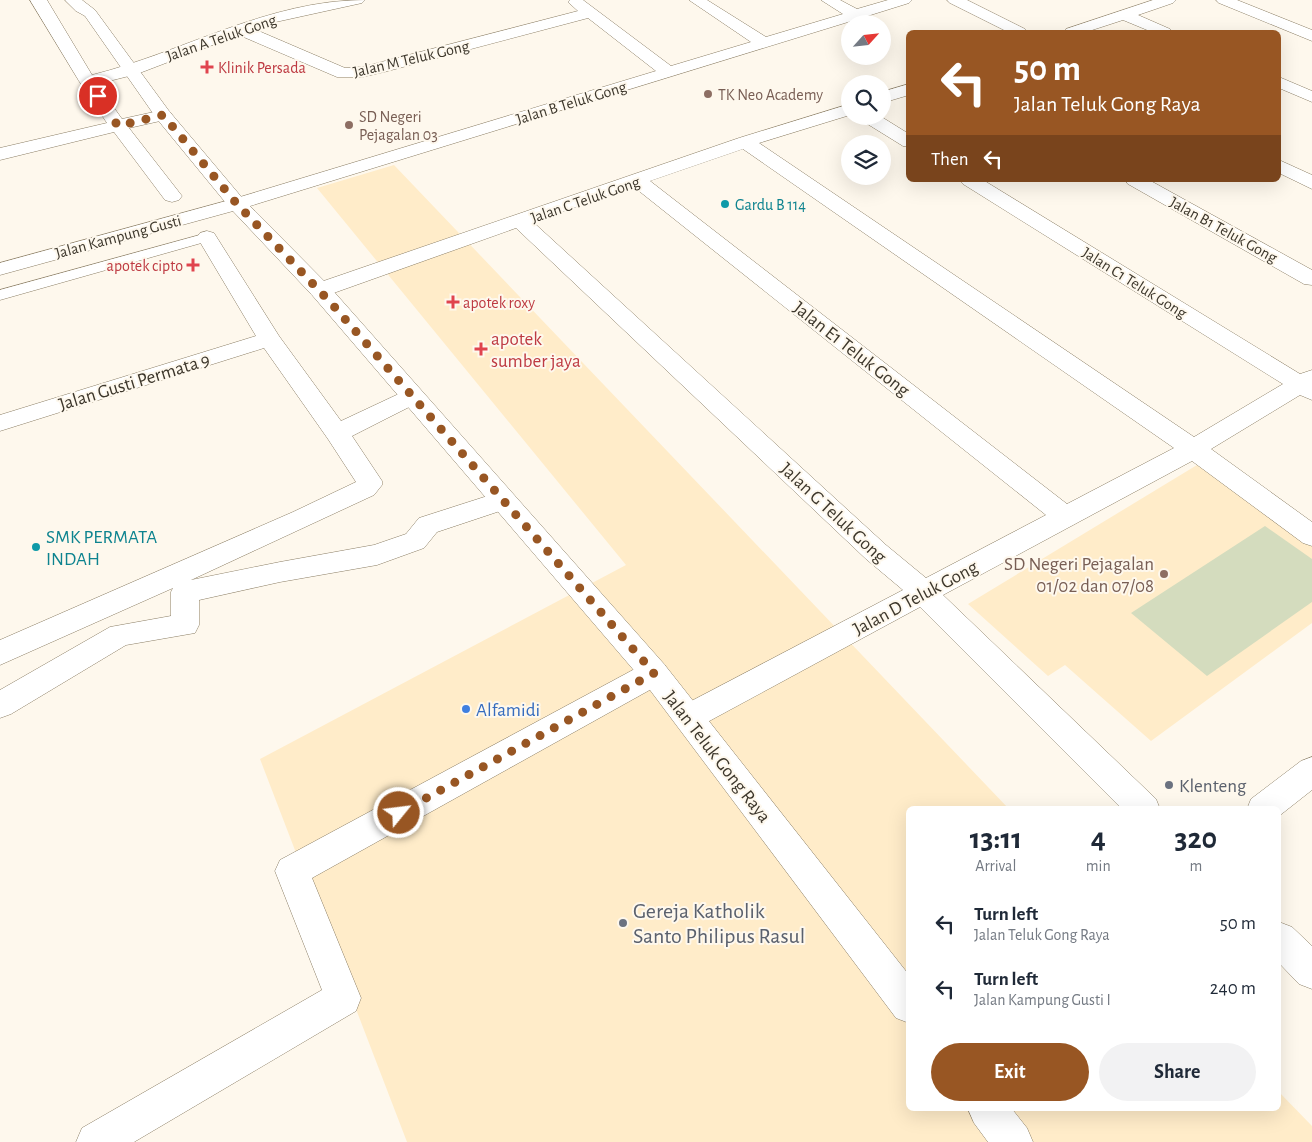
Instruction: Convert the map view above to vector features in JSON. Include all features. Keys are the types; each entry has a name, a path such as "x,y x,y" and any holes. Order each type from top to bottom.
{"street":[{"path":"38,0 41,2 87,81 118,126 172,196"},
{"name":"Jalan Teluk Gong Raya","path":"73,0 81,8 92,7 131,70 163,115 237,204 320,290 654,673 906,1001"},
{"name":"Jalan A Teluk Gong","path":"87,81 131,70 267,19 357,0"},
{"path":"573,0 668,72"},
{"path":"697,0 762,42"},
{"path":"829,0 856,15"},
{"name":"Jalan B Teluk Gong","path":"856,15 904,0"},
{"path":"955,0 1015,30"},
{"path":"1078,30 1168,0"},
{"path":"1224,0 1312,36"},
{"name":"Jalan M Teluk Gong","path":"238,29 343,73 362,72 384,67 590,13"},
{"path":"1125,15 1159,30"},
{"name":"Jalan B Teluk Gong","path":"237,204 841,19"},
{"path":"1281,83 1312,97"},
{"path":"891,95 906,90"},
{"name":"Jalan C Teluk Gong","path":"320,290 360,274 638,181 745,142 841,112"},
{"path":"0,154 163,115"},
{"path":"882,125 906,140"},
{"path":"745,142 1193,449 1312,536"},
{"path":"1281,167 1312,183"},
{"name":"Jalan E1 Teluk Gong","path":"638,181 1066,517"},
{"name":"Jalan C1 Teluk Gong","path":"973,182 1308,384"},
{"name":"Jalan B1 Teluk Gong","path":"1139,182 1312,279"},
{"name":"Jalan Kampung Gusti","path":"0,269 237,204"},
{"name":"Jalan G Teluk Gong","path":"520,221 876,552 923,592 1141,806"},
{"path":"0,653 302,519 365,489 369,485 369,481 337,433 269,339 207,237"},
{"name":"Jalan Gusti Permata 9","path":"0,423 269,339"},
{"name":"Jalan D Teluk Gong","path":"689,717 1193,449 1308,384"},
{"path":"337,433 413,396"},
{"path":"0,705 120,635 185,625 185,592 280,572 377,555 415,541 428,525 503,500"},
{"path":"96,1142 343,998 292,871 654,673"},
{"path":"1267,806 1312,771"},
{"path":"1281,941 1312,971"},
{"path":"990,1111 1013,1142"}],"lane":[{"path":"146,228 156,252"},
{"path":"0,295 207,237"}],"shaded area":[{"path":"394,165 1006,806 906,806 906,1111 1281,1111 1281,1094 1312,1126 1312,1142 407,1142 260,759 626,565 317,188"},
{"name":"SD Negeri Pejagalan 01/02 dan 07/08","path":"1197,465 1312,545 1312,623 1151,741 1065,665 1048,676 968,604"}],"green space":[{"path":"1265,526 1312,559 1312,602 1207,676 1131,613"}],"place":[{"name":"Klinik Persada","path":"207,67"},
{"name":"TK Neo Academy","path":"708,94"},
{"name":"SD Negeri Pejagalan 03","path":"349,125"},
{"name":"Gardu B 114","path":"725,204"},
{"name":"apotek cipto","path":"193,265"},
{"name":"apotek roxy","path":"453,302"},
{"name":"apotek sumber jaya","path":"481,349"},
{"name":"SMK PERMATA INDAH","path":"36,547"},
{"name":"SD Negeri Pejagalan 01/02 dan 07/08","path":"1164,574"},
{"name":"Alfamidi","path":"466,709"},
{"name":"Klenteng","path":"1169,785"},
{"name":"Gereja Katholik Santo Philipus Rasul","path":"623,923"}],"route":[{"path":"98,96 118,126 163,115 237,204 320,290 654,673 399,813"}]}
